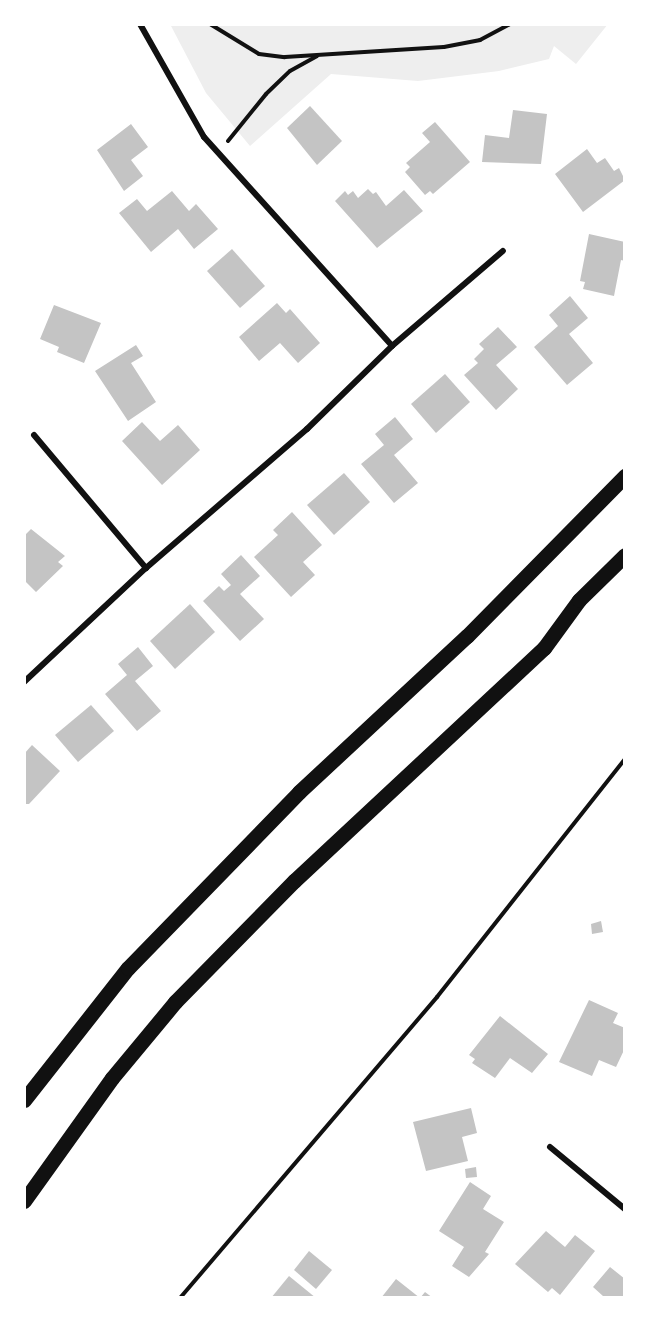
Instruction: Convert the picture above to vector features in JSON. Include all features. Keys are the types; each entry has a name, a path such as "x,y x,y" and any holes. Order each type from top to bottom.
{"main road":[{"path":"24,1100 128,968 299,792 466,636 625,476"},
{"path":"24,1202 105,1086 175,1002 294,881 544,648 579,600 625,555"}],"street":[{"path":"140,24 172,88 218,153 392,346"},
{"path":"24,682 146,568 307,429 392,346 503,251"},
{"path":"34,435 146,568"},
{"path":"550,1147 625,1209"}],"path":[{"path":"210,24 260,54 318,56 444,47 480,40 510,24"},
{"path":"218,153 266,94 290,71 318,56"},
{"path":"180,1298 437,997 625,759"}],"shaded area":[{"path":"170,24 608,24 576,64 554,46 549,59 499,71 418,81 331,74 250,146 206,93"}],"building":[{"path":"310,106 342,141 317,165 287,128"},
{"path":"513,110 547,114 541,164 482,162 485,135 509,138"},
{"path":"435,122 470,162 433,194 430,191 425,195 405,172 410,167 406,163 430,142 422,133"},
{"path":"131,124 148,147 131,160 143,176 124,191 97,150"},
{"path":"587,149 597,163 605,158 614,171 619,168 625,180 583,212 555,174"},
{"path":"368,189 373,194 376,192 386,206 404,190 423,211 377,248 335,201 345,191 348,195 353,191 358,198"},
{"path":"172,191 189,211 196,204 218,229 194,249 178,229 151,252 119,213 137,199 147,211"},
{"path":"589,234 625,242 625,261 621,260 614,296 583,289 585,282 580,281"},
{"path":"232,249 265,286 240,308 207,271"},
{"path":"570,296 588,318 569,334 593,363 567,385 534,347 558,326 549,315"},
{"path":"277,303 286,313 290,309 320,343 298,363 280,343 259,361 239,337"},
{"path":"54,305 101,323 84,363 57,352 59,347 40,339"},
{"path":"498,327 517,347 496,365 518,389 496,410 464,375 478,363 474,359 484,349 479,344"},
{"path":"136,345 143,356 131,363 156,402 128,421 95,371"},
{"path":"445,374 470,402 436,433 411,404"},
{"path":"395,417 413,439 394,455 418,483 394,503 361,464 384,445 375,434"},
{"path":"142,422 160,441 178,425 200,450 162,485 122,441"},
{"path":"344,473 370,502 334,535 307,505"},
{"path":"292,512 322,545 303,562 315,575 291,597 254,557 278,535 273,530"},
{"path":"31,529 65,556 58,562 63,566 36,592 24,580 24,536"},
{"path":"241,555 260,576 240,594 264,619 240,641 203,601 219,586 224,591 231,585 221,574"},
{"path":"190,604 215,632 175,669 150,641"},
{"path":"138,647 153,666 135,681 161,711 137,731 105,694 127,675 118,664"},
{"path":"91,705 114,731 78,762 55,735"},
{"path":"32,745 60,771 29,804 24,804 24,754"},
{"path":"601,921 603,932 592,934 591,924"},
{"path":"589,1000 618,1013 613,1023 625,1028 625,1048 616,1067 599,1060 592,1076 559,1062"},
{"path":"500,1016 548,1054 532,1073 510,1058 495,1078 472,1063 475,1059 469,1055"},
{"path":"471,1108 477,1133 462,1137 468,1161 426,1171 413,1122"},
{"path":"476,1167 477,1177 466,1178 465,1169"},
{"path":"470,1182 491,1196 483,1209 504,1222 485,1252 489,1254 469,1277 452,1266 464,1247 439,1231"},
{"path":"546,1231 565,1247 575,1235 595,1251 560,1295 552,1288 548,1292 515,1264"},
{"path":"309,1251 332,1270 316,1289 294,1270"},
{"path":"610,1267 625,1279 625,1298 601,1298 603,1296 593,1287"},
{"path":"289,1276 316,1298 271,1298"},
{"path":"396,1279 420,1298 381,1298"},
{"path":"425,1292 433,1298 420,1298"}]}
